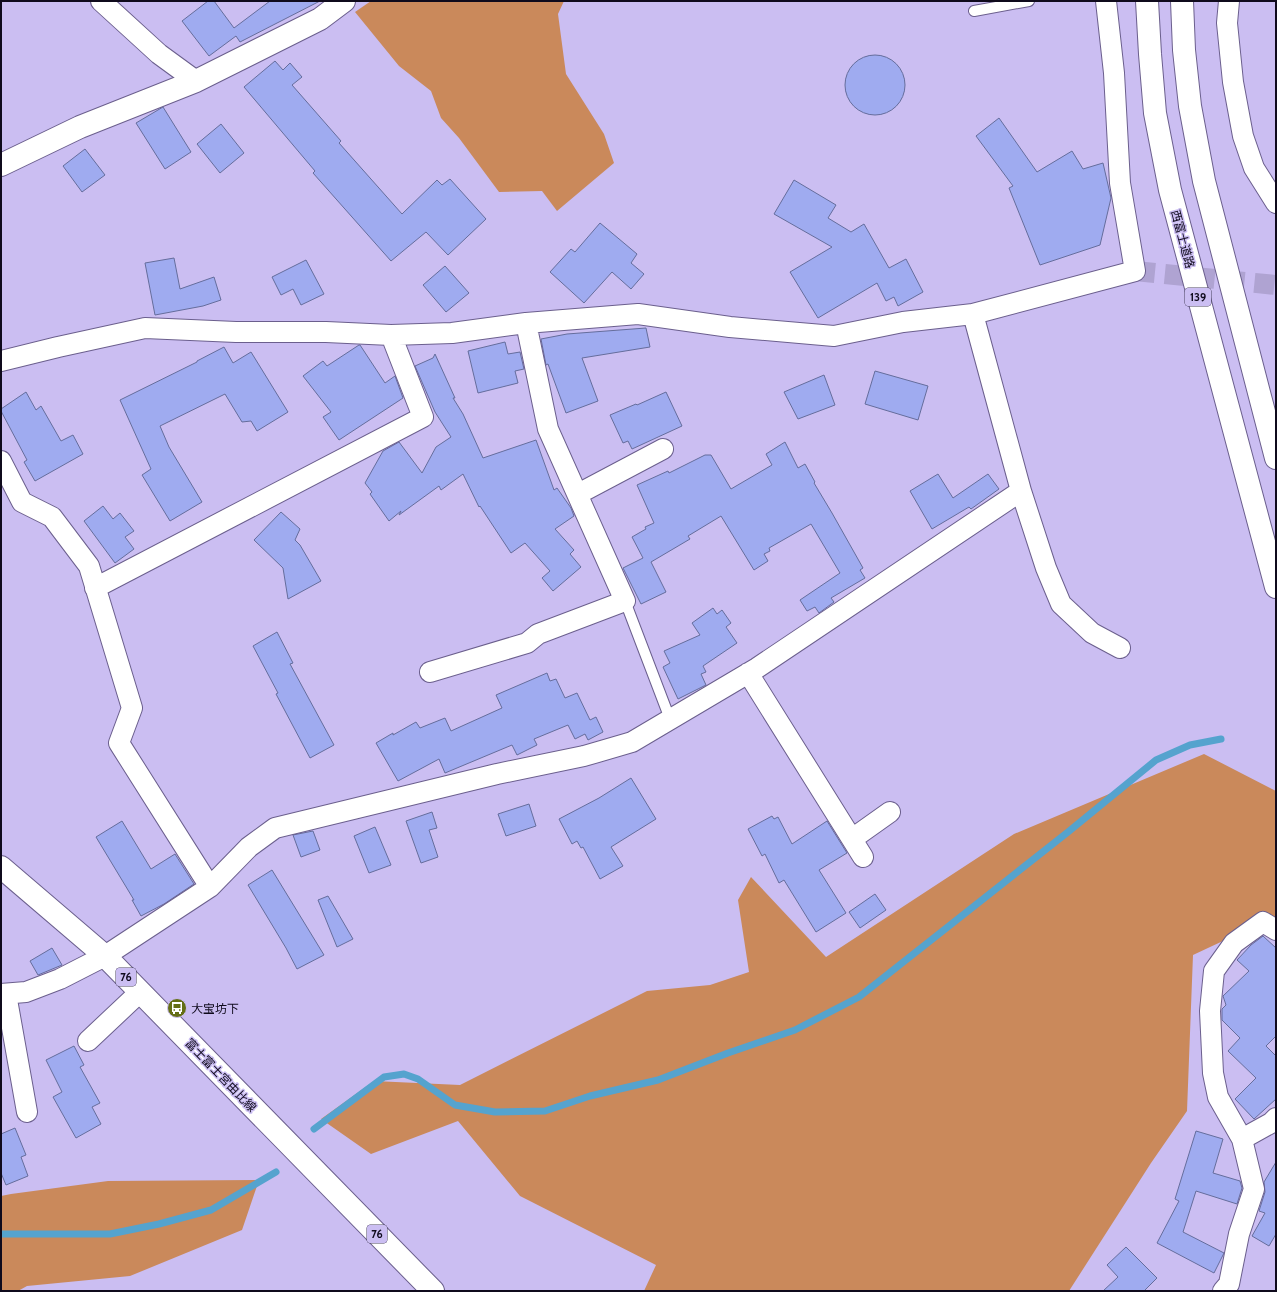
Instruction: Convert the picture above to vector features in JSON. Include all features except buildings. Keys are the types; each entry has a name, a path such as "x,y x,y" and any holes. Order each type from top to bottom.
{"main road":[{"path":"1,165 80,127 196,81 320,19 344,1"},
{"name":"西富士道路","path":"1147,1 1155,113 1170,190 1276,587"},
{"path":"1182,1 1184,50 1190,106 1204,181 1276,458"},
{"name":"富士富士宮由比線","path":"1,867 105,956 433,1291"}],"street":[{"path":"101,1 159,54 196,81"},
{"path":"1,361 145,328 236,332 326,332 391,335 452,333 526,323 638,314 730,326 834,336 903,322 973,314 1135,271 1120,183 1114,73 1106,1"},
{"path":"1229,1 1227,31 1233,82 1243,136 1254,168 1276,203"},
{"path":"973,314 1021,491 1046,568 1062,604 1092,633 1120,648"},
{"path":"430,672 527,643 538,634 625,600 548,429 526,323"},
{"path":"95,588 423,417 391,335"},
{"path":"578,494 663,449"},
{"path":"1,461 22,502 52,517 89,566 132,708 119,742 210,887"},
{"path":"27,1112 7,1040 4,994 26,992 60,979 105,956 210,887 249,847 275,828 497,774 584,756 632,742 748,673 1021,491"},
{"path":"748,673 863,857"},
{"path":"852,839 890,812"},
{"path":"1229,1289 1238,1234 1254,1189 1242,1139 1218,1097 1213,1073 1210,1011 1214,971 1234,943 1263,922 1276,930"},
{"path":"88,1041 140,992"},
{"path":"1242,1139 1274,1123"}],"lane":[{"path":"974,11 1029,1"},
{"path":"625,600 670,719"}],"shaded area":[{"path":"371,1 564,1 558,14 566,74 604,134 614,163 557,211 542,191 499,192 459,138 441,118 431,91 399,66 355,12"},
{"path":"1204,754 1276,791 1276,916 1193,955 1187,1111 1151,1163 1069,1291 644,1291 656,1265 520,1196 458,1121 371,1154 321,1119 374,1081 460,1085 647,991 710,985 749,972 738,900 751,877 826,957 1014,834"},
{"path":"259,1180 242,1230 130,1276 27,1286 18,1291 1,1291 1,1196 108,1181"}],"waterway":[{"path":"314,1129 384,1077 404,1074 418,1079 455,1105 495,1112 545,1111 590,1096 658,1080 728,1053 795,1030 859,997 1068,832 1156,760 1190,745 1221,739"},
{"path":"1,1234 110,1234 159,1224 211,1210 276,1172"}],"tunnel":[{"path":"1135,271 1276,285"}],"place":[{"name":"大宝坊下","path":"177,1008"}]}
